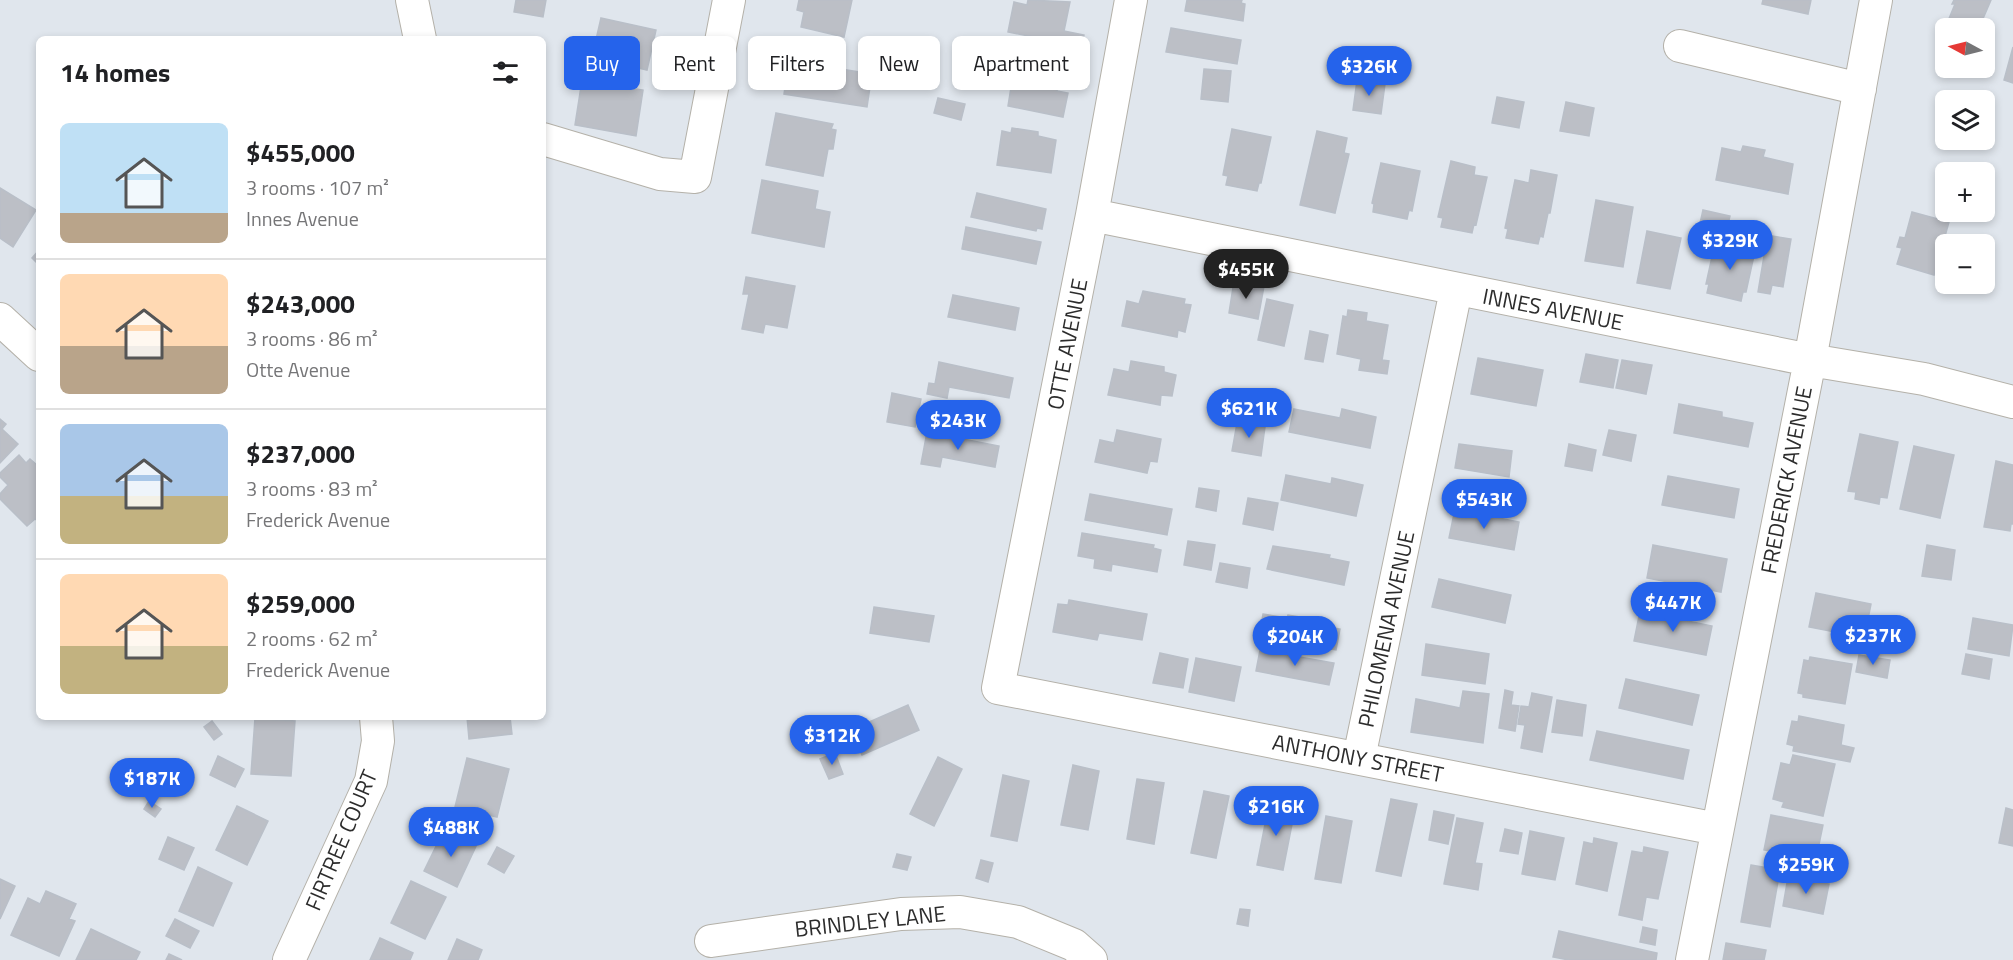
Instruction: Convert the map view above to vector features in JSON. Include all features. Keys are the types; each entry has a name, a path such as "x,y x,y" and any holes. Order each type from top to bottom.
{"street":[{"path":"412,0 419,36"},
{"path":"546,140 660,174 695,177 729,0"},
{"name":"OTTE AVENUE","path":"998,688 1092,215 1131,0"},
{"name":"FREDERICK AVENUE","path":"1692,960 1810,360 1876,0"},
{"path":"1680,46 1860,89"},
{"name":"INNES AVENUE","path":"1092,215 1810,360 1924,378 2013,402"},
{"name":"PHILOMENA AVENUE","path":"1359,758 1456,290"},
{"path":"0,319 36,352"},
{"name":"ANTHONY STREET","path":"998,688 1717,829"},
{"name":"FIRTREE COURT","path":"289,960 371,782 378,741 376,720"},
{"name":"BRINDLEY LANE","path":"711,941 901,914 960,912 1018,922 1074,945 1091,960"}],"building":[{"path":"516,0 546,0 543,17 514,12"},
{"path":"799,0 852,0 844,36 801,27 804,12 797,10"},
{"path":"1028,0 1070,2 1064,31 1084,36 1028,36 1008,32 1014,2 1027,5"},
{"path":"1187,0 1242,0 1241,3 1245,4 1243,21 1185,11"},
{"path":"1763,0 1811,0 1808,14 1762,4"},
{"path":"1954,0 1991,0 1983,18 1949,18 1955,4 1952,4"},
{"path":"601,18 656,30 655,36 652,36 647,70 640,68 640,36 597,36"},
{"path":"1171,28 1241,40 1237,64 1166,52"},
{"path":"2013,47 2013,83 2004,80"},
{"path":"1204,69 1231,71 1228,102 1201,99"},
{"path":"846,70 858,72 858,90 870,90 867,107 784,94 785,90 846,90"},
{"path":"1357,80 1385,84 1381,114 1353,110"},
{"path":"580,90 643,90 636,136 575,125"},
{"path":"1011,90 1057,90 1068,93 1063,117 1008,106"},
{"path":"1497,97 1524,102 1519,128 1492,123"},
{"path":"938,98 965,104 961,120 934,113"},
{"path":"1566,102 1594,108 1589,136 1560,131"},
{"path":"776,113 833,124 831,129 836,130 833,149 828,149 823,176 766,165"},
{"path":"1012,128 1038,132 1038,136 1056,140 1051,173 997,165 1002,131 1011,133"},
{"path":"1232,129 1271,137 1261,183 1257,191 1226,185 1228,176 1223,175"},
{"path":"1317,131 1347,138 1344,153 1349,154 1335,213 1300,205"},
{"path":"1743,146 1765,150 1763,157 1793,164 1788,194 1716,180 1722,148 1741,152"},
{"path":"1451,161 1475,167 1474,175 1487,177 1472,233 1441,227 1443,218 1438,217"},
{"path":"1381,163 1420,171 1412,211 1409,210 1407,219 1373,212 1374,204 1372,203"},
{"path":"1531,170 1557,175 1550,213 1548,213 1543,237 1540,236 1538,244 1506,238 1508,229 1505,228 1515,180 1529,183"},
{"path":"762,180 818,191 815,209 830,212 824,247 752,233"},
{"path":"0,188 36,210 13,247 0,238"},
{"path":"977,193 1046,209 1042,229 1037,228 1036,231 971,217"},
{"path":"1596,200 1633,207 1623,267 1585,261"},
{"path":"1703,210 1730,216 1723,243 1697,237"},
{"path":"1912,212 1935,218 1935,222 1949,222 1946,234 1935,234 1934,275 1897,264 1902,248 1897,247 1900,237 1905,238"},
{"path":"966,227 1041,242 1036,264 962,249"},
{"path":"1647,231 1681,238 1670,289 1637,283"},
{"path":"1772,236 1791,239 1783,287 1772,285 1770,294 1758,292 1765,250 1769,251"},
{"path":"1715,243 1755,251 1746,292 1743,292 1741,301 1707,293 1709,284 1706,284"},
{"path":"746,277 795,286 787,328 765,324 763,333 742,329 749,294 743,294"},
{"path":"1234,281 1264,286 1258,319 1229,313"},
{"path":"1143,291 1185,299 1184,304 1191,305 1185,332 1178,330 1177,337 1122,326 1127,301 1139,304"},
{"path":"953,295 1019,308 1015,330 948,317"},
{"path":"1267,299 1293,305 1284,346 1258,340"},
{"path":"1348,310 1367,313 1366,321 1388,325 1382,360 1389,361 1387,374 1359,370 1361,359 1337,354 1343,316 1347,317"},
{"path":"1310,331 1328,335 1323,362 1305,359"},
{"path":"1586,354 1618,360 1613,388 1580,382"},
{"path":"1478,358 1543,370 1536,406 1471,394"},
{"path":"1622,360 1652,365 1646,394 1616,388"},
{"path":"1131,361 1164,367 1164,372 1176,375 1172,396 1161,395 1160,405 1108,395 1114,369 1129,372"},
{"path":"939,362 1013,378 1009,398 949,387 947,398 927,394 929,383 935,384"},
{"path":"892,393 921,399 915,427 887,422"},
{"path":"1679,404 1722,412 1722,417 1753,423 1748,447 1674,433"},
{"path":"1294,409 1340,418 1342,409 1376,417 1370,448 1289,432"},
{"path":"0,419 6,424 2,429 18,444 0,463"},
{"path":"1237,423 1265,427 1261,456 1232,451"},
{"path":"1117,430 1161,439 1157,462 1150,461 1147,473 1095,462 1100,440 1114,443"},
{"path":"1609,430 1636,435 1631,461 1603,455"},
{"path":"927,432 999,446 995,467 942,457 940,467 921,464"},
{"path":"1860,434 1898,442 1887,498 1880,497 1879,504 1855,499 1856,492 1848,491"},
{"path":"1459,444 1512,451 1509,477 1455,468"},
{"path":"1569,444 1596,450 1592,471 1565,466"},
{"path":"1914,446 1954,455 1940,518 1900,509"},
{"path":"19,455 26,463 30,459 36,464 36,520 27,526 0,499 0,494 8,485 0,477 0,473"},
{"path":"1996,461 2013,465 2013,524 2011,524 2010,531 1984,527"},
{"path":"1286,475 1331,484 1332,478 1363,485 1356,516 1281,500"},
{"path":"1668,476 1739,489 1734,518 1662,505"},
{"path":"1199,488 1219,491 1216,511 1196,507"},
{"path":"1090,494 1172,509 1167,535 1085,520"},
{"path":"1248,498 1278,503 1273,530 1243,524"},
{"path":"1455,509 1519,522 1514,550 1449,538"},
{"path":"1082,533 1154,545 1153,548 1161,550 1157,572 1112,564 1111,571 1094,568 1095,559 1078,556"},
{"path":"1188,541 1215,545 1211,570 1184,565"},
{"path":"1653,545 1727,559 1721,592 1647,578"},
{"path":"1927,545 1955,550 1951,580 1922,576"},
{"path":"1273,546 1330,555 1329,558 1349,562 1344,585 1267,569"},
{"path":"1220,563 1250,568 1247,588 1216,582"},
{"path":"1439,579 1511,595 1505,623 1432,607"},
{"path":"1816,593 1871,604 1868,619 1875,620 1872,639 1809,627"},
{"path":"1069,600 1147,614 1142,640 1099,633 1097,640 1053,632 1058,604 1068,605"},
{"path":"874,607 934,616 929,642 870,633"},
{"path":"1640,611 1712,626 1706,655 1634,641"},
{"path":"1263,614 1313,619 1312,624 1340,629 1336,650 1266,637 1267,632 1260,631"},
{"path":"1973,618 2013,625 2009,656 1968,649"},
{"path":"1426,644 1489,654 1485,684 1422,675"},
{"path":"1260,650 1334,663 1329,685 1256,671"},
{"path":"1160,653 1188,659 1183,688 1153,683"},
{"path":"1966,654 1992,659 1989,679 1962,674"},
{"path":"1859,655 1890,660 1887,678 1856,672"},
{"path":"1810,657 1852,664 1845,704 1803,697 1803,694 1798,693 1804,660 1809,661"},
{"path":"1196,658 1241,667 1234,701 1189,692"},
{"path":"1626,679 1699,695 1692,725 1619,708"},
{"path":"1505,690 1513,692 1511,705 1519,706 1515,731 1499,728"},
{"path":"1463,691 1489,694 1483,743 1411,732 1416,699 1460,708"},
{"path":"1532,693 1552,697 1542,752 1521,748 1525,725 1518,724 1521,706 1529,707"},
{"path":"1557,700 1586,705 1582,736 1552,732"},
{"path":"908,705 919,730 862,755 851,730"},
{"path":"1799,716 1844,725 1841,745 1854,748 1850,762 1793,751 1794,746 1787,744 1792,721 1798,722"},
{"path":"255,720 295,721 291,776 251,774"},
{"path":"467,720 510,720 512,734 469,739"},
{"path":"212,721 222,734 214,740 204,727"},
{"path":"1597,731 1689,750 1683,779 1590,760"},
{"path":"835,753 843,774 829,779 820,759"},
{"path":"1793,755 1835,764 1823,816 1782,807 1784,802 1773,799 1781,763 1790,765"},
{"path":"218,756 244,769 235,787 210,775"},
{"path":"938,757 962,769 934,826 910,814"},
{"path":"467,758 509,769 497,817 455,807"},
{"path":"1073,765 1099,771 1088,830 1061,825"},
{"path":"1003,775 1029,781 1017,841 991,836"},
{"path":"1137,779 1164,783 1154,844 1127,839"},
{"path":"1204,791 1229,796 1216,858 1191,853"},
{"path":"1391,799 1417,804 1401,876 1376,871"},
{"path":"149,801 161,809 155,817 144,809"},
{"path":"1269,804 1295,809 1283,870 1257,865"},
{"path":"237,806 268,821 247,865 216,850"},
{"path":"2006,808 2013,810 2013,846 1999,843"},
{"path":"1434,811 1454,815 1448,844 1429,840"},
{"path":"1771,815 1823,825 1816,859 1764,850"},
{"path":"1326,816 1352,821 1341,883 1315,879"},
{"path":"1457,818 1483,823 1475,863 1482,864 1478,890 1444,884"},
{"path":"445,828 477,844 457,887 424,871"},
{"path":"1505,829 1522,833 1518,854 1500,851"},
{"path":"1530,831 1564,838 1555,880 1522,874"},
{"path":"168,837 194,848 184,870 159,859"},
{"path":"1594,838 1617,843 1607,891 1576,884 1584,842 1593,844"},
{"path":"497,847 514,856 504,873 488,864"},
{"path":"1644,847 1668,852 1658,899 1646,897 1642,920 1619,915 1632,851 1643,853"},
{"path":"897,854 911,857 907,870 893,867"},
{"path":"981,860 993,863 988,882 976,878"},
{"path":"1751,865 1780,870 1770,927 1741,922"},
{"path":"198,867 232,883 213,926 179,911"},
{"path":"1788,877 1829,884 1823,914 1783,906"},
{"path":"0,879 15,886 0,919"},
{"path":"411,881 446,897 425,939 391,923"},
{"path":"46,891 76,904 69,919 75,921 59,956 11,935 28,898 40,904"},
{"path":"1240,909 1250,910 1248,926 1237,924"},
{"path":"175,919 199,931 190,948 166,936"},
{"path":"1643,927 1657,930 1655,945 1640,942"},
{"path":"91,929 140,952 136,960 76,960"},
{"path":"1559,931 1657,953 1656,960 1569,960 1553,957"},
{"path":"380,938 413,953 410,960 370,960"},
{"path":"457,939 482,950 478,960 448,960"},
{"path":"1726,943 1766,950 1764,960 1723,960"},
{"path":"169,954 182,960 166,960"}]}
